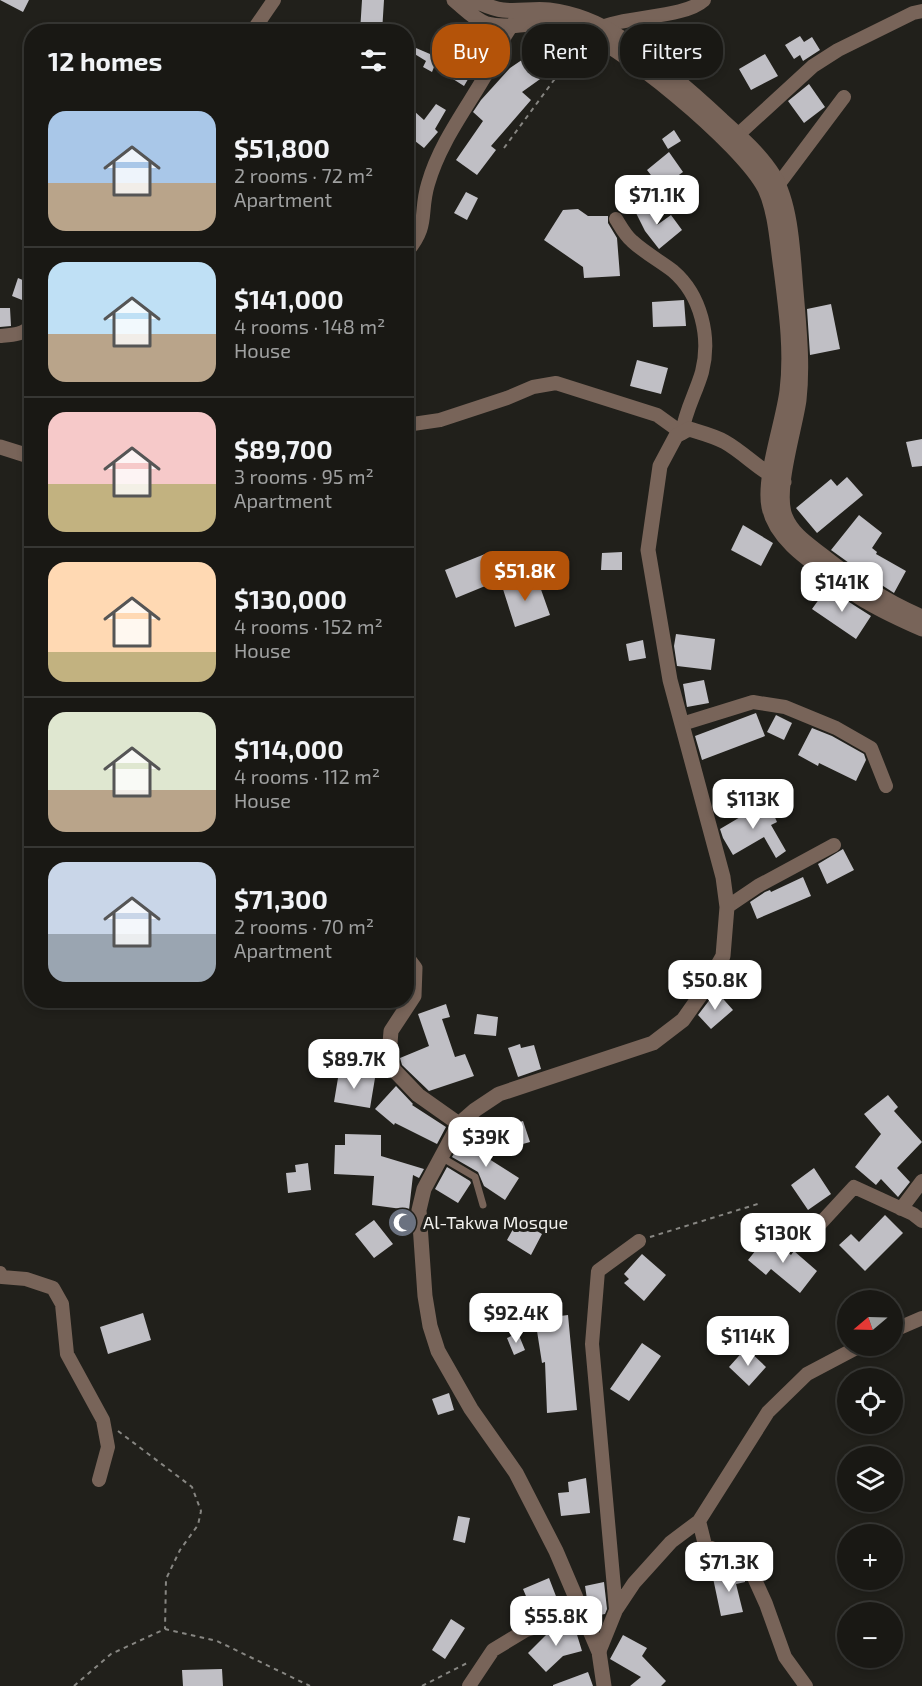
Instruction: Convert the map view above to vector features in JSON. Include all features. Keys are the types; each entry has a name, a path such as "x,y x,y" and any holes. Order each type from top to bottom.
{"street":[{"path":"258,24 274,0"},
{"path":"454,0 486,24 511,25 538,22 561,24"},
{"path":"473,0 504,10 546,9 567,13 584,24"},
{"path":"608,25 618,21 663,15 699,5 704,0"},
{"path":"414,241 420,233 427,185 451,130 488,70 511,25 527,9"},
{"path":"733,139 813,66 838,50 913,13 922,11"},
{"path":"608,34 618,36 696,96 733,139 764,162 772,188 789,366 777,480 784,513 800,538 857,583 897,606 922,617"},
{"path":"772,188 844,97"},
{"path":"616,219 630,240 674,272 696,298 705,344 702,371 685,415 682,433"},
{"path":"0,336 16,335 24,331"},
{"path":"414,423 440,420 533,387 556,383 657,415 682,433"},
{"path":"604,1686 599,1652 556,1551 516,1473 471,1409 438,1351 430,1326 424,1286 419,1210 424,1188 459,1124 499,1094 653,1043 684,1020 723,956 727,908 723,877 670,680 648,550 660,466 676,436 689,429 727,443 777,480"},
{"path":"3,451 24,455"},
{"path":"777,480 768,492 770,508 778,527 795,549 867,602 922,628"},
{"path":"682,724 753,702 785,707 836,728 871,748 886,786"},
{"path":"727,908 759,886 834,845"},
{"path":"414,968 414,996"},
{"path":"406,1008 391,1031 389,1056 394,1070 418,1095 459,1124"},
{"path":"901,1209 922,1181"},
{"path":"819,1225 854,1187 922,1221"},
{"path":"616,1610 592,1344 598,1271 639,1241"},
{"path":"0,1273 2,1276 26,1279 54,1288 62,1304 67,1354 103,1420 108,1447 99,1480"},
{"path":"903,1326 922,1318"},
{"path":"599,1652 616,1610 634,1583 671,1542 699,1521 768,1412 807,1374 841,1356"},
{"path":"699,1521 705,1545 729,1556 752,1573 785,1657 806,1686"},
{"path":"469,1686 493,1650 526,1630 583,1613"}],"lane":[{"path":"441,1157 475,1177 483,1205"}],"path":[{"path":"504,147 557,78"},
{"path":"639,1241 761,1203"},
{"path":"103,1420 192,1487 201,1511 198,1525 180,1550 166,1579 165,1629"},
{"path":"74,1686 111,1654 165,1629 217,1641 310,1686"},
{"path":"422,1686 473,1661"}],"building":[{"path":"0,0 29,0 23,12"},
{"path":"362,0 384,0 382,24 360,24"},
{"path":"800,36 804,42 812,37 820,50 803,61 800,55 794,59 785,45"},
{"path":"416,48 432,55 432,72 423,67 426,61 414,54"},
{"path":"765,54 778,76 751,90 739,69"},
{"path":"522,60 522,78 542,78 522,92 531,100 491,146 496,150 477,175 456,160 483,121 473,112 501,78 510,78 510,68"},
{"path":"451,78 469,78 464,86"},
{"path":"809,84 825,107 804,123 788,101"},
{"path":"436,104 446,110 435,129 438,132 424,148 414,140 414,111 424,120"},
{"path":"674,130 681,141 668,149 662,139"},
{"path":"669,152 683,172 661,188 647,170"},
{"path":"466,192 478,198 467,220 454,213"},
{"path":"644,201 657,225 671,215 682,230 659,249 645,231 633,207"},
{"path":"578,209 588,216 608,216 608,223 617,238 620,276 584,278 583,267 544,240 563,210"},
{"path":"18,278 24,281 24,301 12,296"},
{"path":"684,300 686,326 653,327 652,302"},
{"path":"831,304 840,349 810,355 807,309"},
{"path":"0,308 10,308 11,326 0,327"},
{"path":"637,360 668,368 661,394 630,386"},
{"path":"922,439 922,466 912,467 906,442"},
{"path":"847,477 863,495 817,533 796,508 831,479 837,486"},
{"path":"859,515 882,533 872,548 877,552 876,554 906,571 894,593 831,550"},
{"path":"743,525 773,543 761,566 731,550"},
{"path":"622,552 622,570 601,570 602,553"},
{"path":"485,554 495,582 456,598 445,570"},
{"path":"525,579 527,585 538,581 550,615 515,627 502,586"},
{"path":"827,588 871,616 856,639 812,609"},
{"path":"676,634 715,639 711,670 677,666 674,646"},
{"path":"643,640 646,658 629,661 626,644"},
{"path":"704,680 709,703 687,707 683,684"},
{"path":"756,713 765,736 702,760 695,736"},
{"path":"776,715 792,723 784,740 767,732"},
{"path":"812,728 864,754 866,760 856,781 819,763 818,766 798,755"},
{"path":"767,800 777,822 771,825 786,851 776,858 764,837 733,855 720,829 747,813 746,810"},
{"path":"843,849 854,870 827,884 818,864"},
{"path":"803,877 811,896 757,919 750,902 765,892 770,890 771,892"},
{"path":"717,992 733,1010 711,1029 698,1015"},
{"path":"446,1004 450,1017 442,1019 455,1057 465,1054 474,1076 429,1091 402,1065 400,1058 429,1046 418,1014"},
{"path":"477,1014 498,1017 496,1036 474,1034"},
{"path":"520,1044 521,1048 534,1045 541,1069 518,1077 508,1048"},
{"path":"339,1072 375,1078 370,1108 334,1102"},
{"path":"396,1086 412,1105 446,1127 437,1144 395,1123 394,1125 375,1109"},
{"path":"888,1095 898,1107 894,1111 922,1142 897,1168 910,1182 898,1197 881,1179 876,1185 855,1167 881,1134 864,1114"},
{"path":"523,1121 530,1142 512,1147 511,1144 502,1146 496,1128"},
{"path":"345,1134 381,1135 381,1156 424,1169 419,1178 413,1175 409,1210 372,1205 374,1176 334,1174 335,1145 345,1145"},
{"path":"464,1136 486,1150 478,1152 519,1178 505,1200 484,1186 478,1172 452,1157"},
{"path":"308,1163 311,1190 288,1193 286,1173 296,1172 295,1165"},
{"path":"447,1167 471,1183 458,1203 435,1189"},
{"path":"814,1168 831,1194 808,1210 791,1185"},
{"path":"885,1215 903,1233 865,1271 839,1245 851,1234 859,1242"},
{"path":"374,1220 393,1244 374,1258 355,1234"},
{"path":"518,1220 542,1234 531,1255 507,1240"},
{"path":"768,1235 791,1255 794,1251 817,1271 800,1293 771,1269 766,1275 748,1260"},
{"path":"642,1254 666,1275 644,1301 624,1283 629,1279 624,1274"},
{"path":"143,1313 151,1340 108,1354 100,1327"},
{"path":"568,1315 577,1410 547,1413 545,1362 542,1363 537,1331 547,1329 545,1318"},
{"path":"518,1333 525,1350 514,1355 507,1338"},
{"path":"642,1343 661,1356 629,1401 610,1389"},
{"path":"746,1348 766,1367 749,1386 729,1367"},
{"path":"449,1393 454,1410 438,1415 432,1399"},
{"path":"586,1478 590,1513 561,1516 558,1493 569,1492 568,1482"},
{"path":"458,1516 470,1518 465,1543 453,1540"},
{"path":"733,1570 745,1579 745,1582 736,1584 743,1612 721,1616 713,1578 728,1575 728,1571"},
{"path":"549,1578 559,1604 534,1615 523,1589"},
{"path":"604,1582 607,1609 605,1614 594,1616 587,1599 585,1586"},
{"path":"451,1619 465,1628 445,1659 432,1650"},
{"path":"574,1625 582,1651 563,1656 546,1672 528,1653 548,1633"},
{"path":"623,1635 647,1648 642,1656 666,1681 661,1686 630,1686 641,1677 610,1659"},
{"path":"222,1669 223,1686 183,1686 182,1670"},
{"path":"588,1672 593,1686 553,1686 553,1685"}],"place":[{"name":"Al-Takwa Mosque","path":"402,1222"}]}
